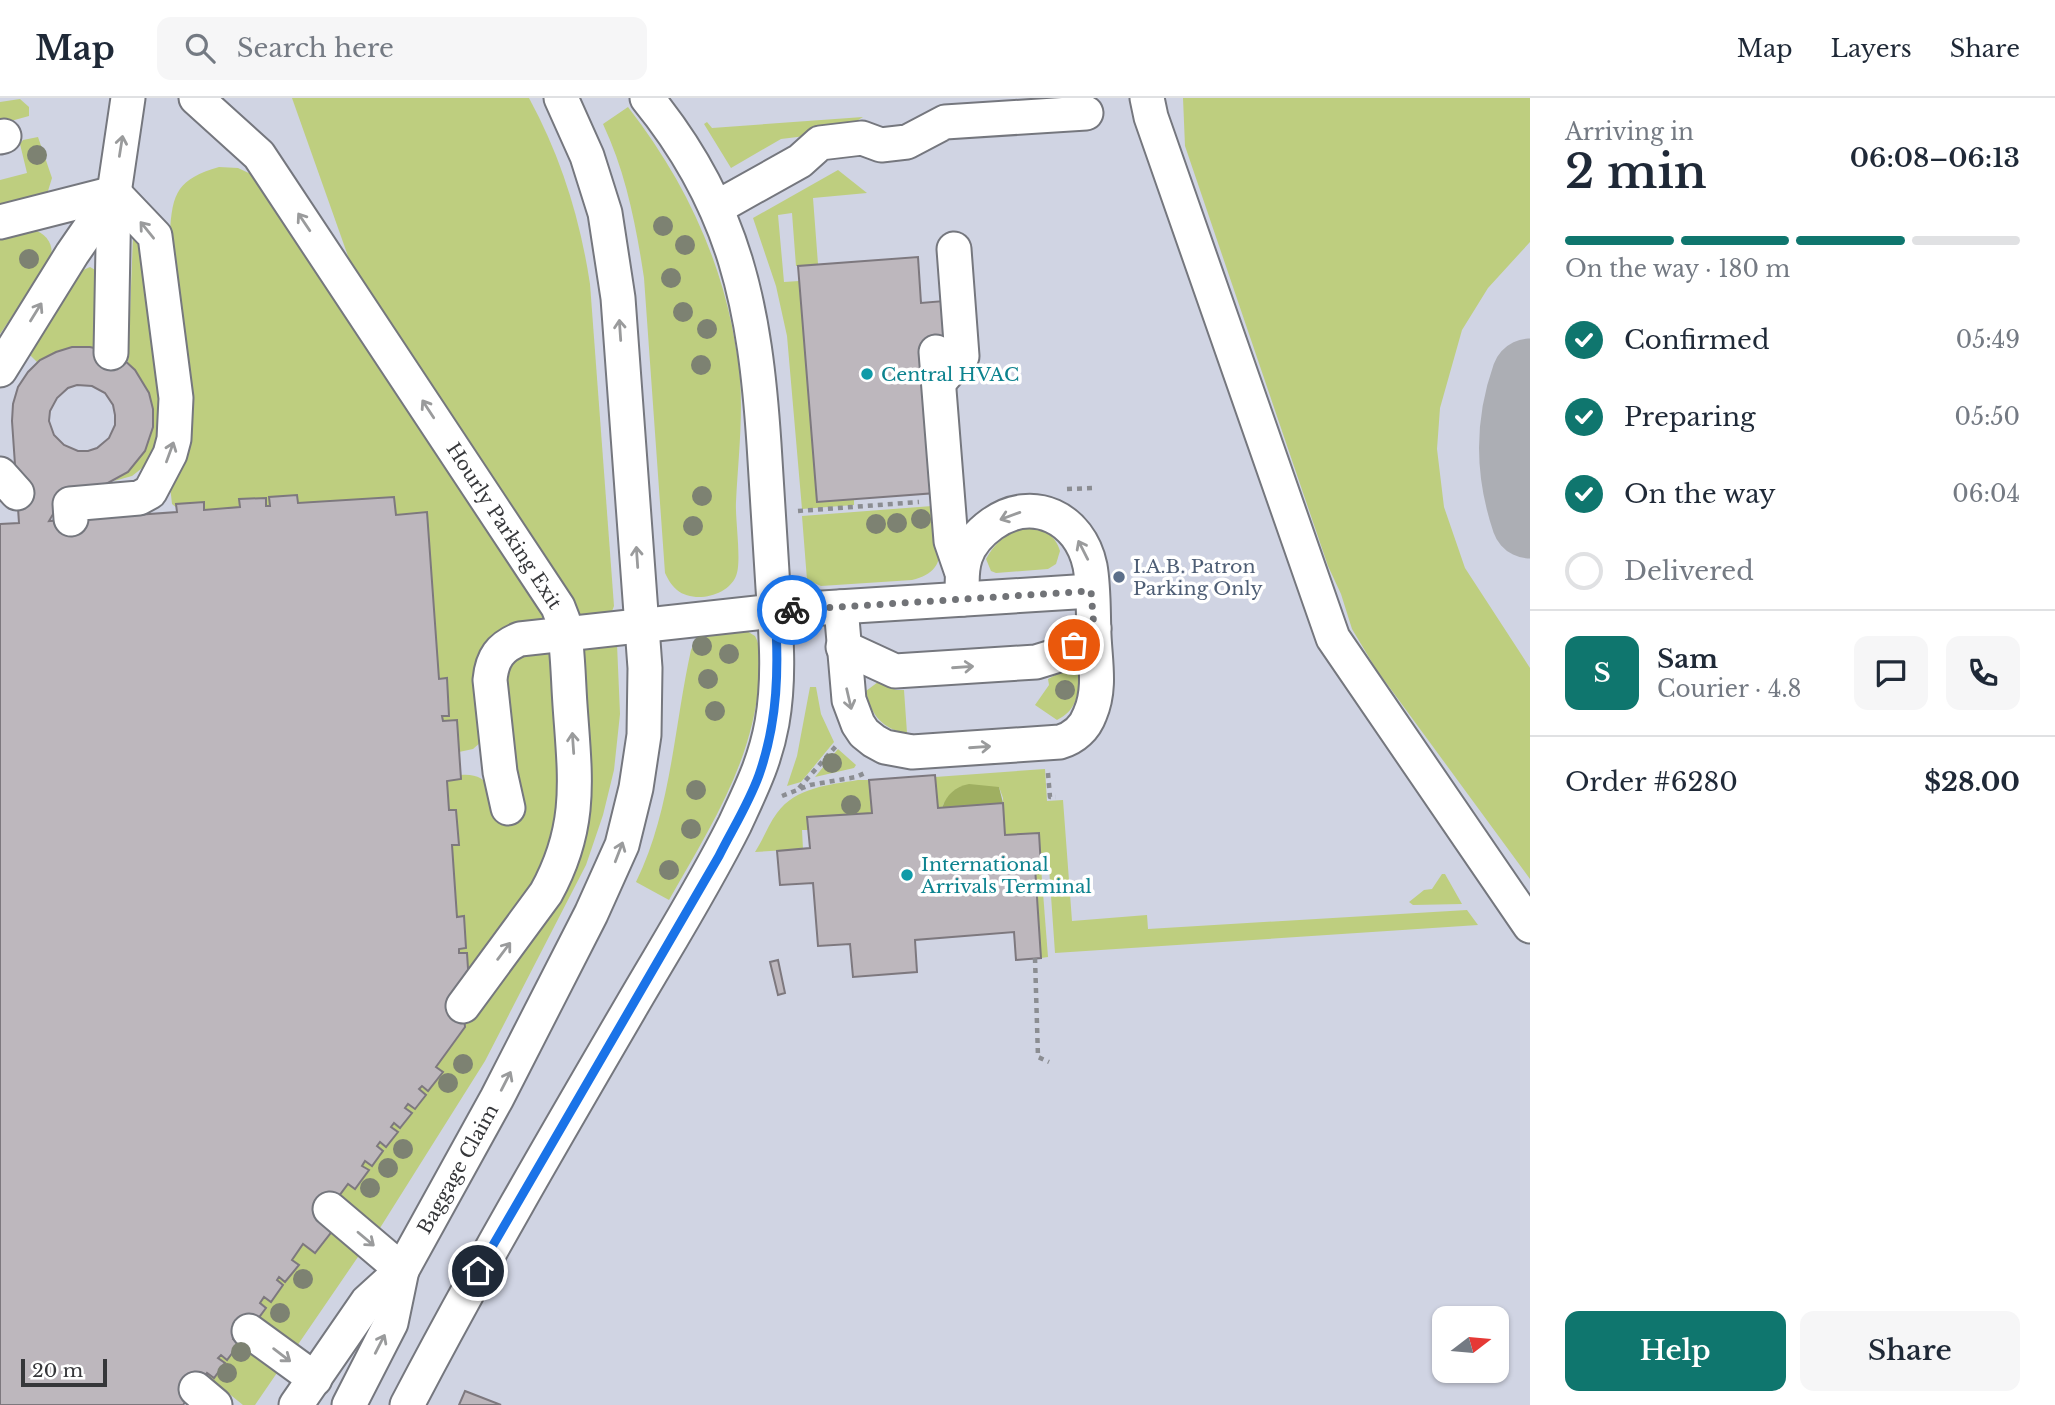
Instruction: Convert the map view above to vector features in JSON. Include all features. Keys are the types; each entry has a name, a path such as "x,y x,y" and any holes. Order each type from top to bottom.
{"street":[{"path":"111,353 114,193 128,98"},
{"name":"Hourly Parking Exit","path":"195,98 259,155 558,607 565,633 576,791 569,836 554,879 546,893 463,1006"},
{"name":"Baggage Claim","path":"305,1392 367,1302 402,1270 497,1098 592,914 622,845 639,769 645,706 642,625 618,298 605,213 587,156 561,98"},
{"path":"407,1405 490,1248 719,856 758,777 772,723 777,688 775,611 757,359 742,278 716,208 692,160 672,128 647,98"},
{"path":"1147,98 1151,117 1333,638 1530,926"},
{"path":"716,208 800,162 820,143 862,138 881,145 907,142 946,122 1086,113"},
{"path":"0,222 114,193"},
{"path":"0,370 72,254 114,193"},
{"path":"71,519 70,504 141,504 170,454 174,439 176,398 155,236 114,193"},
{"path":"954,249 962,356 937,367 951,541 962,585"},
{"path":"841,607 846,685 853,712 864,733 885,747 912,752 1060,742 1077,734 1090,716 1097,692 1094,628 1090,566 1080,543 1066,524 1058,517 1039,511 1018,513 991,525 970,546 962,585"},
{"path":"508,808 500,772 491,692 491,666 495,656 513,642 565,633 775,611 841,607 962,585 1091,591"},
{"path":"843,647 895,671 1036,663 1062,654 1094,628"},
{"path":"330,1209 402,1270 391,1323 349,1405"},
{"path":"250,1331 305,1392"}],"path":[{"path":"798,789 840,741"},
{"path":"778,798 821,782 856,777 876,768"},
{"path":"1035,958 1038,1057 1049,1062"}],"shaded area":[{"path":"0,98 1530,98 1530,1405 0,1405"}],"green space":[{"path":"292,98 529,98 551,143 568,188 581,235 590,284 614,606 611,614 579,616 354,273"},
{"path":"1183,98 1530,98 1530,242 1488,288 1462,330 1440,408 1437,449 1444,507 1465,568 1530,668 1530,879 1376,669 1352,629 1185,146"},
{"path":"20,99 29,107 29,116 0,124 0,102"},
{"path":"628,107 663,158 693,210 716,266 737,353 741,410 736,502 738,570 726,589 710,596 692,597 684,594 673,586 665,573 644,278 629,199 603,124"},
{"path":"863,117 838,132 781,139 731,168 704,124 707,122 712,128"},
{"path":"38,137 52,178 48,191 0,209 0,180 27,173 20,144 23,140"},
{"path":"219,167 238,168 253,175 547,620 525,624 481,742 473,749 459,752 457,720 443,721 442,716 449,715 447,679 439,679 427,512 396,515 394,497 298,503 297,495 270,497 270,506 266,506 266,498 240,499 240,507 204,510 204,502 177,508 172,504 170,486 190,439 193,415 170,234 171,220 176,198 186,182"},
{"path":"838,170 867,193 813,198 818,264 796,266 792,213 778,215 784,282 799,281 817,502 854,499 854,505 802,509 787,336 776,286 753,218"},
{"path":"32,229 48,240 51,259 0,334 0,236"},
{"path":"133,237 138,237 163,416 155,450 146,465 132,476 114,481 129,470 141,456 149,442 153,426 149,393 128,363"},
{"path":"90,267 97,271 96,348 66,349 38,363 27,352 81,271"},
{"path":"932,506 940,551 934,569 925,575 912,580 821,586 807,580 802,516"},
{"path":"1027,528 1043,531 1055,540 1060,551 1056,564 1048,569 996,573 991,571 986,559 994,548 1008,535"},
{"path":"745,630 755,636 760,656 755,708 748,738 739,766 714,820 669,900 636,882 648,855 664,798 691,650 700,638 707,635"},
{"path":"617,644 620,714 614,770 603,815 586,865 485,1061 380,1228 376,1230 336,1201 348,1184 355,1189 369,1171 362,1166 365,1161 372,1166 383,1152 377,1146 380,1142 387,1147 397,1133 391,1127 394,1123 401,1128 412,1113 405,1108 408,1104 415,1109 426,1095 419,1089 422,1086 428,1091 442,1072 436,1067 465,1028 465,1023 557,902 581,647"},
{"path":"552,649 563,799 540,877 468,977 467,953 459,953 459,949 466,948 464,917 457,917 452,845 459,844 456,810 449,810 447,781 461,779 461,775 471,775 485,781 492,793 499,818 524,812 512,760 504,680 514,657"},
{"path":"1068,668 1079,673 1076,701 1064,716 1057,720 1035,705 1049,685 1048,679"},
{"path":"878,682 896,690 904,690 907,733 891,728 874,714 866,691"},
{"path":"810,687 816,687 821,714 834,742 801,782 787,786 797,756"},
{"path":"838,749 856,765 854,768 815,777"},
{"path":"1045,769 1047,801 1063,800 1072,921 1147,915 1148,929 1467,910 1478,925 1055,953 1048,853 1040,853 1039,833 1005,835 1003,798 999,787 944,803 942,808 938,808 935,777"},
{"path":"869,780 872,813 807,817 808,830 802,830 803,849 755,852 771,822 785,804 803,792"},
{"path":"969,784 999,787 1003,803 942,808 952,792"},
{"path":"1035,867 1041,867 1048,957 1041,958"},
{"path":"1442,874 1445,874 1462,904 1413,905 1409,902 1424,890 1432,889"},
{"path":"333,1231 362,1251 297,1346 256,1321 266,1308 260,1303 264,1297 271,1302 283,1286 277,1280 279,1277 286,1282 298,1265 292,1260 303,1244 315,1253"},
{"path":"235,1335 281,1367 255,1405 243,1405 206,1375 207,1373 214,1378 225,1363 218,1358 221,1355 227,1360 239,1344 233,1339"}],"building":[{"name":"Central HVAC","path":"918,257 921,303 944,301 948,351 936,493 817,502 798,266"},
{"path":"72,347 90,347 122,358 135,370 149,393 153,409 153,427 145,451 128,472 106,484 69,487 49,521 177,512 176,504 204,502 204,510 240,507 239,499 266,498 266,506 270,506 269,497 297,495 298,503 394,497 396,515 427,512 439,679 447,678 449,716 442,716 443,721 457,720 461,779 447,781 449,810 456,810 459,845 452,845 457,917 464,916 466,948 459,949 459,953 467,953 469,984 463,1006 465,1027 436,1067 443,1072 428,1091 422,1086 419,1089 426,1095 415,1109 408,1104 405,1108 412,1113 400,1128 394,1123 391,1127 398,1132 386,1147 380,1142 377,1146 383,1151 372,1166 365,1161 362,1166 369,1170 355,1189 348,1184 322,1219 333,1230 315,1253 303,1244 292,1260 299,1265 285,1282 279,1277 277,1280 283,1285 271,1302 264,1297 260,1303 266,1308 249,1331 235,1335 233,1339 239,1344 227,1360 221,1355 218,1358 225,1363 214,1378 207,1373 183,1405 0,1405 0,524 19,523 12,421 18,387 40,360","holes":["77,385 92,386 105,393 113,405 115,425 109,438 97,448 78,451 64,445 54,435 49,421 50,411 57,398 68,388"]},
{"name":"International Arrivals Terminal","path":"935,775 938,808 1003,803 1005,835 1039,833 1041,867 1035,867 1041,958 1016,960 1014,932 915,940 917,972 853,977 850,944 818,946 813,883 780,885 777,851 810,848 807,817 872,813 869,780"},
{"path":"778,960 785,993 778,995 770,962"},
{"path":"465,1391 501,1405 459,1405"}],"taxiway":[{"path":"1530,377 1518,431 1518,467 1530,520"}],"way so far":[{"path":"792,610 1091,591 1094,628 1074,645"}],"place":[{"name":"Central HVAC","path":"867,374"},
{"name":"I.A.B. Patron Parking Only","path":"1119,577"},
{"name":"International Arrivals Terminal","path":"907,875"}],"route":[{"path":"478,1271 719,856 758,777 772,723 777,688 775,611 792,610"}]}
